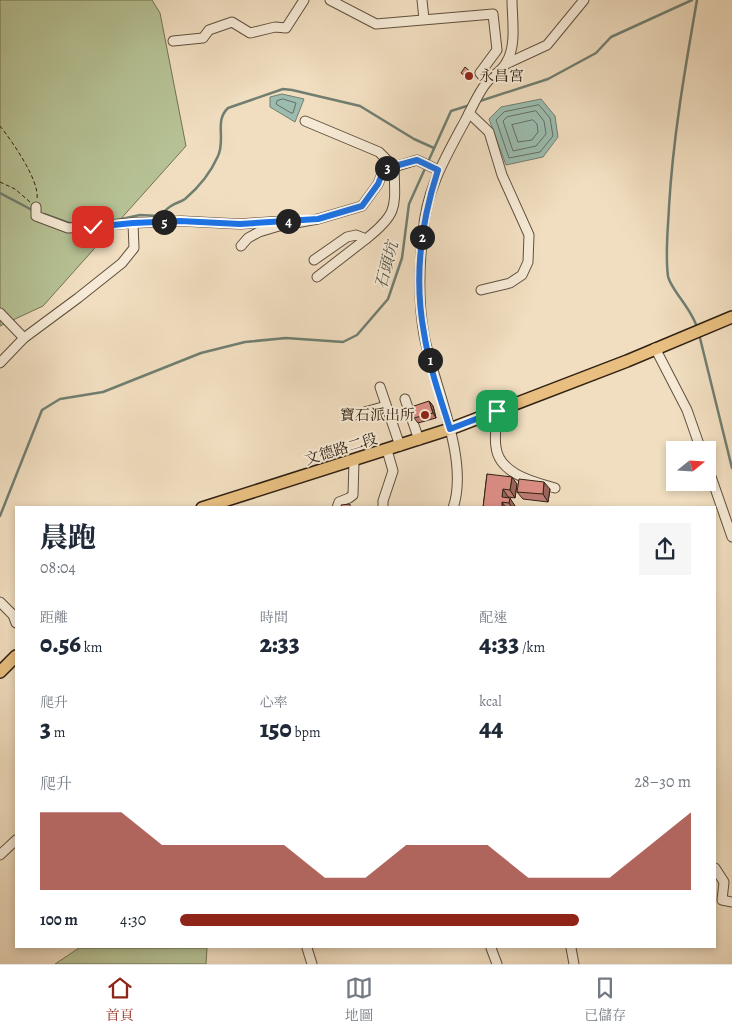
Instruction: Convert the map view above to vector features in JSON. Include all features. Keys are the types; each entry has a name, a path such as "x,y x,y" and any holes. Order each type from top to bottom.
{"main road":[{"name":"文德路二段","path":"208,506 450,429 732,316"},
{"path":"0,672 15,657"}],"street":[{"path":"173,41 203,38 209,30 232,22 250,33 275,27 286,28 304,0"},
{"path":"330,0 376,24 493,14 497,50 480,73 487,82"},
{"path":"422,0 424,19"},
{"path":"455,506 457,497 457,473 450,429 427,351 419,294 423,231 429,198 438,170 487,82 506,64 547,45 584,0"},
{"path":"506,64 512,47 511,3"},
{"path":"469,113 489,132 502,175 530,235 528,262 522,275 510,283 481,290"},
{"path":"305,121 379,152 394,167 395,201 384,225 317,277"},
{"path":"241,246 248,238 259,232 279,226 318,219 362,206 378,184 384,169 417,160 438,170"},
{"path":"36,211 68,228 180,221 240,224 318,219"},
{"path":"0,363 24,338 122,263 134,248 133,223"},
{"path":"314,260 347,237 356,235 366,239"},
{"path":"0,313 24,338"},
{"path":"655,348 687,410 698,441"},
{"path":"380,387 400,446"},
{"path":"405,399 419,440"},
{"path":"354,416 386,406"},
{"path":"497,411 496,447 501,459 508,467 526,480 555,488"},
{"path":"383,506 393,471 387,450"},
{"path":"337,506 338,502 353,495 354,461"},
{"path":"716,491 732,537"},
{"path":"0,602 7,608 15,621"},
{"path":"0,855 15,841"},
{"path":"716,870 724,882 722,900 732,902"},
{"path":"308,948 312,964"},
{"path":"491,948 497,964"},
{"path":"572,948 574,964"}],"path":[{"path":"0,126 32,176 38,192 36,211"},
{"path":"0,182 15,189 36,211"}],"green space":[{"path":"0,0 152,0 160,13 186,146 43,306 0,326"},
{"path":"79,948 207,948 206,964 55,964"}],"water":[{"path":"282,94 304,99 295,122 270,107 270,97"},
{"path":"541,99 555,116 558,137 543,157 506,165 489,119 501,107"}],"building":[{"name":"永昌宮","path":"465,67 473,74 469,79 461,73"},
{"path":"429,401 433,413 414,418 411,407"},
{"path":"487,474 512,477 510,490 503,489 502,497 510,498 509,503 502,502 502,506 483,506"},
{"path":"519,479 544,482 543,494 517,492"}],"waterway":[{"name":"石頭坑","path":"477,102 548,79 596,53 611,37 692,0"},
{"path":"697,0 676,129 667,250 668,276 695,321 697,328"},
{"path":"117,220 140,215 159,216 168,208 185,199 204,179 218,156 221,143 222,119 228,108 283,89 360,106 414,139 434,148"},
{"name":"石頭坑","path":"0,516 42,410 60,399 103,392 201,353 245,342 286,338 343,342 357,335 388,299 402,258 409,204 451,111 470,105"},
{"path":"0,193 34,211"},
{"path":"44,214 72,224"},
{"path":"699,334 732,468"}],"place":[{"name":"永昌宮","path":"469,76"},
{"name":"寶石派出所","path":"425,415"}],"route":[{"path":"93,227 180,221 240,224 318,219 362,206 378,184 384,169 417,160 438,170 429,198 423,231 419,294 427,351 450,429 497,411"}]}
